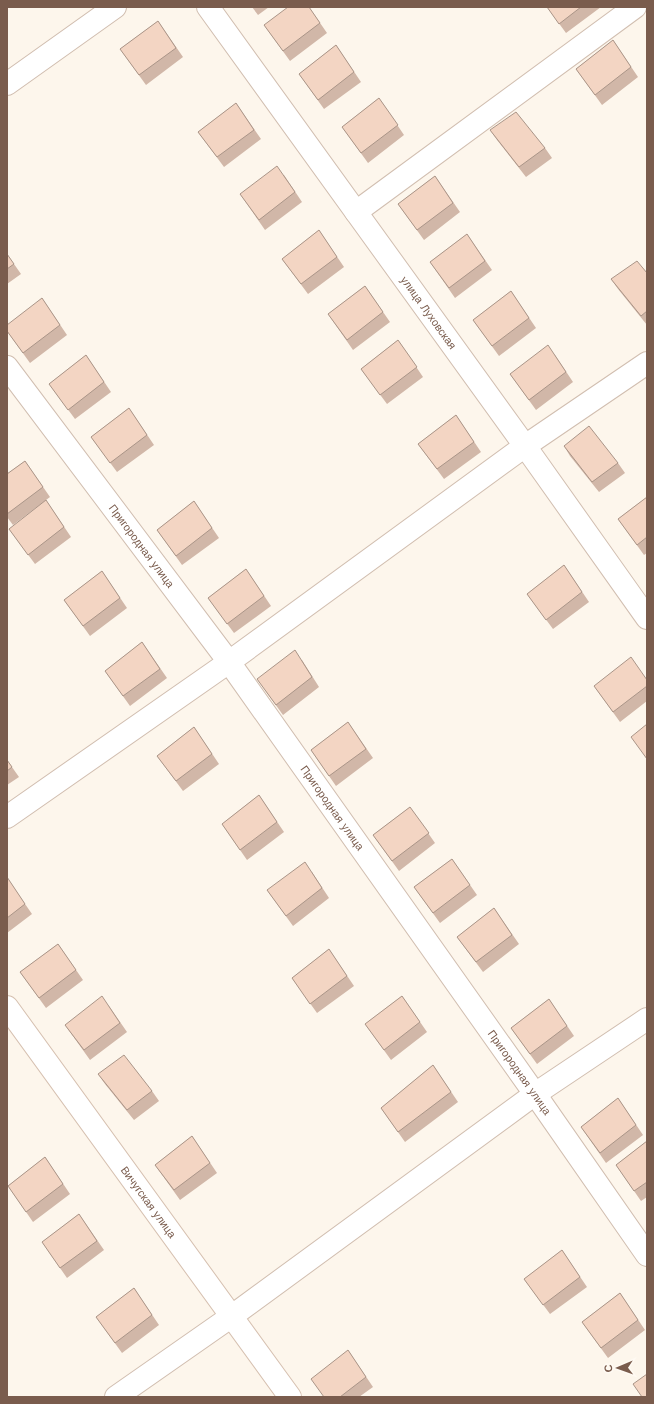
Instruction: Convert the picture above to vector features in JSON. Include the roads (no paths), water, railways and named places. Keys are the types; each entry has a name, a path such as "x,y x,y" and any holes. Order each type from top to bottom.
{"street":[{"path":"7,84 115,7"},
{"name":"улица Луховская","path":"208,7 525,446 647,618"},
{"path":"356,212 635,7"},
{"path":"7,817 229,662 525,446 647,363"},
{"name":"Пригородная улица","path":"7,367 229,662 535,1094 647,1255"},
{"name":"Вичугская улица","path":"7,1007 290,1397"},
{"path":"116,1397 232,1316 535,1094 647,1019"}]}
